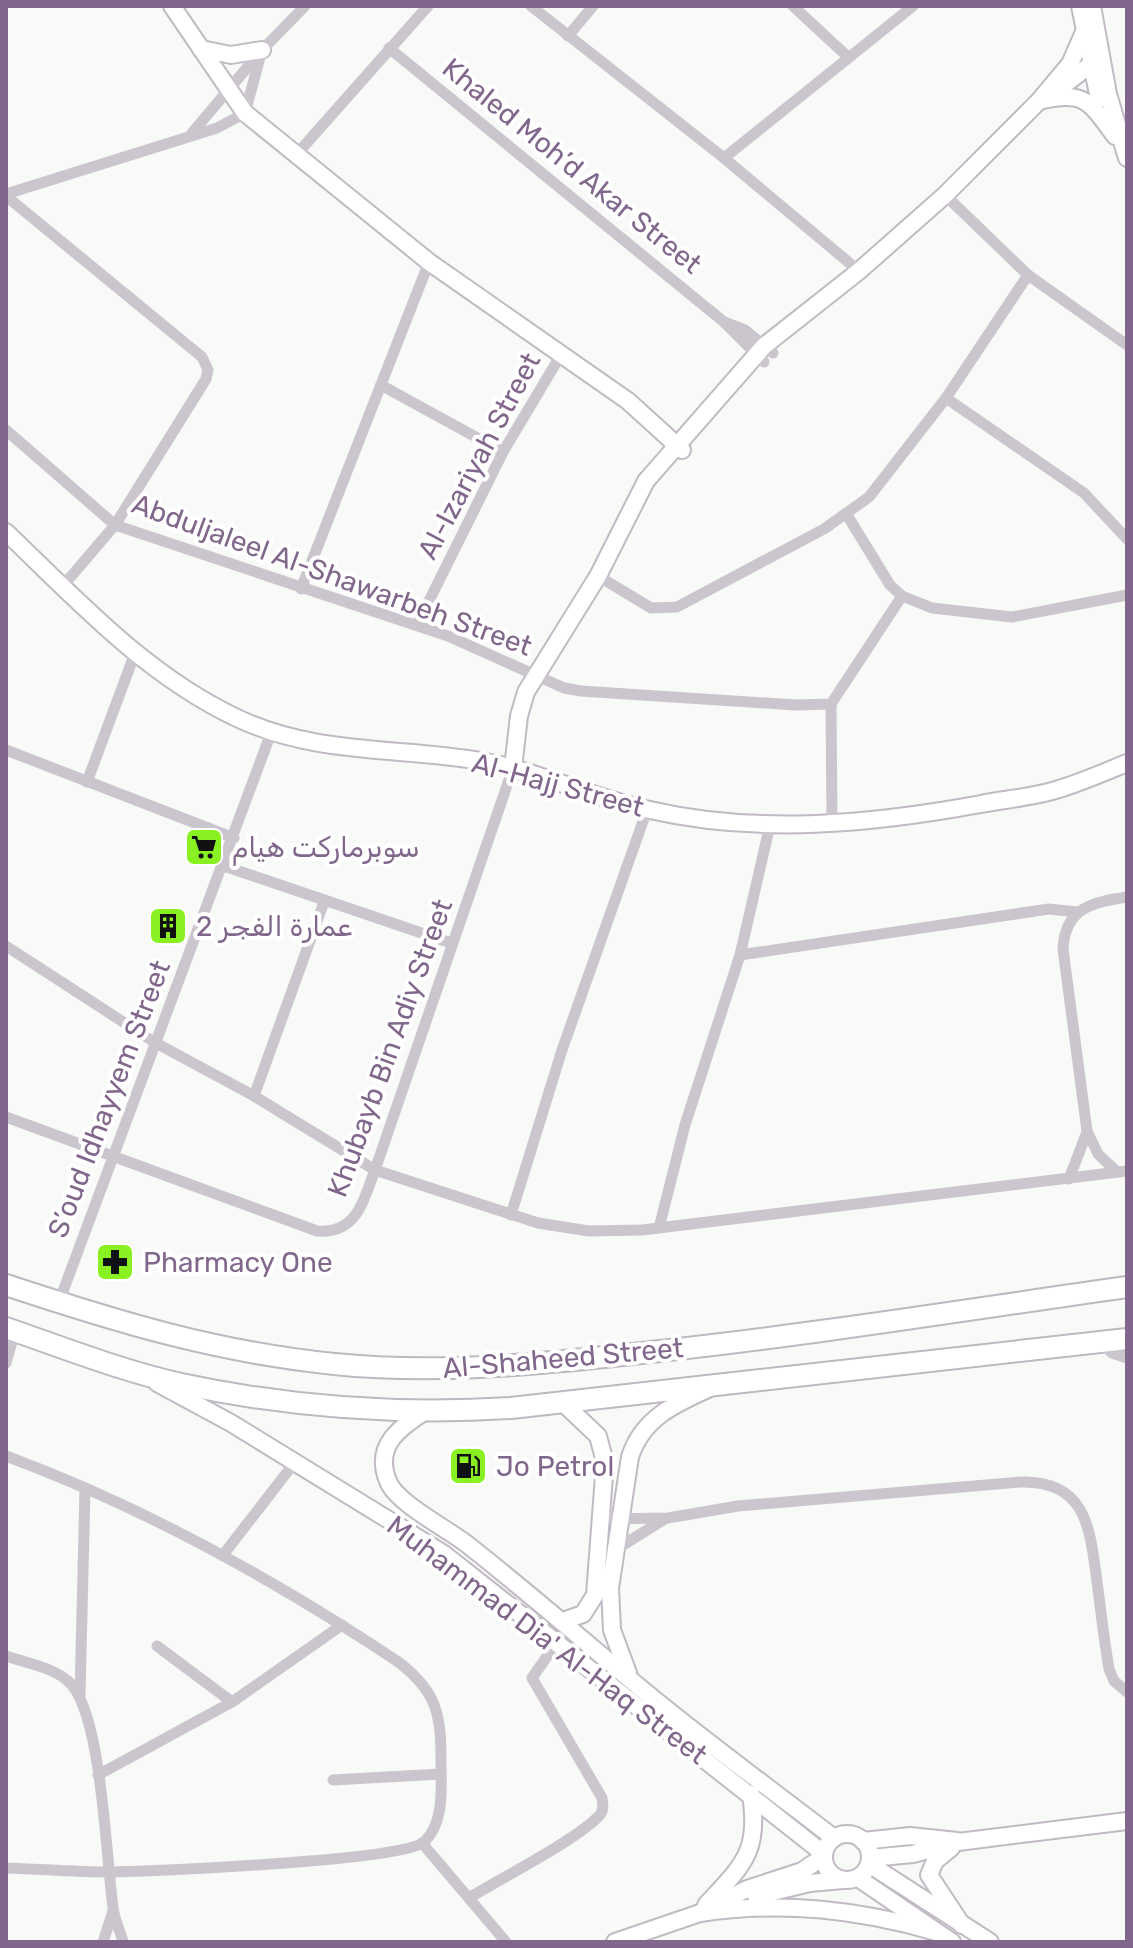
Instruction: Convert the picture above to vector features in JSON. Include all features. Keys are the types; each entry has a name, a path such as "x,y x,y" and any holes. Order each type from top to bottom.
{"highway":[{"name":"Al-Shaheed Street","path":"6,1285 160,1335 262,1355 336,1364 480,1368 757,1340 1127,1287"},
{"name":"Al-Shaheed Street","path":"11,1329 135,1371 181,1383 325,1406 427,1410 562,1402 1127,1339"},
{"name":"Al-Shaheed Street","path":"1100,1342 1111,1332 1127,1329"}],"street":[{"path":"172,6 245,113 429,262 562,353 683,443"},
{"path":"189,137 262,50 305,6"},
{"path":"296,155 428,6"},
{"path":"531,6 724,158 859,271"},
{"path":"568,36 593,6"},
{"path":"793,6 848,57"},
{"path":"724,158 913,6"},
{"path":"1080,6 1099,97 1124,151"},
{"path":"1092,6 1124,151"},
{"path":"513,768 519,716 536,674 598,576 638,500 651,492 683,443 764,354 945,195 1039,101 1070,64 1084,32"},
{"path":"1039,101 1090,65 1098,44"},
{"name":"Khaled Moh’d Akar Street","path":"389,48 724,322 745,330 764,354"},
{"path":"201,49 231,55 262,50"},
{"path":"245,113 262,50"},
{"path":"1039,101 1067,95 1090,103 1124,151"},
{"path":"6,195 189,137 245,113"},
{"path":"6,195 202,357 208,370 206,379 115,525 62,587"},
{"path":"945,195 1028,275 1127,345"},
{"path":"301,589 429,262"},
{"path":"598,576 651,608 677,607 847,515 887,476 946,398 1028,275"},
{"name":"Al-Izariyah Street","path":"417,625 503,452 562,353"},
{"path":"381,385 503,452"},
{"path":"946,398 1084,493 1127,539"},
{"name":"Abduljaleel Al-Shawarbeh Street","path":"6,430 115,525 417,625 564,688 796,705 831,704"},
{"path":"847,515 890,585 902,596 932,608 1012,617 1127,595"},
{"name":"Al-Hajj Street","path":"6,533 135,653 204,701 271,733 352,749 431,754 513,768 647,810 690,818 770,825 832,824 922,814 1058,789 1127,763"},
{"path":"832,824 831,704 902,596"},
{"path":"87,782 135,653"},
{"name":"S’oud Idhayyem Street","path":"59,1302 271,733"},
{"path":"6,750 234,838"},
{"name":"Al-Hajj Street","path":"1034,793 1127,752"},
{"name":"Khubayb Bin Adiy Street","path":"6,1117 317,1231 329,1232 351,1223 375,1170 513,768"},
{"path":"511,1215 562,1050 647,810"},
{"path":"659,1228 685,1125 740,955 770,825"},
{"path":"224,866 451,943"},
{"path":"1122,1172 1098,1154 1087,1131 1063,949 1068,923 1077,912 1095,901 1127,897"},
{"path":"254,1096 324,902"},
{"path":"740,955 1049,909 1077,912"},
{"path":"6,946 154,1042 254,1096 375,1170 546,1225 589,1231 659,1228 799,1208 1122,1172"},
{"path":"1069,1179 1081,1156 1087,1131"},
{"path":"6,1363 11,1329"},
{"path":"1100,1342 1112,1353 1127,1358"},
{"name":"Muhammad Dia' Al-Haq Street","path":"135,1371 295,1462 444,1554 755,1788 834,1838"},
{"path":"633,1682 612,1630 610,1588 626,1470 634,1444 642,1431 666,1409 721,1384"},
{"path":"562,1402 589,1424 603,1449 595,1595 583,1614 563,1621"},
{"name":"Muhammad Dia' Al-Haq Street","path":"427,1410 397,1429 389,1440 384,1467 393,1492 457,1537 563,1621 755,1788 824,1856"},
{"path":"6,1456 85,1489 223,1555 342,1625 414,1673 430,1694 440,1715 441,1774 435,1828 422,1843 370,1856 109,1872 6,1868"},
{"path":"223,1555 295,1462"},
{"path":"601,1519 668,1518 738,1506 1020,1482 1050,1485 1076,1502 1090,1528 1109,1669 1114,1681 1127,1692"},
{"path":"85,1489 80,1695 98,1775 113,1911 123,1942"},
{"path":"615,1550 668,1518"},
{"path":"444,1554 457,1537"},
{"path":"98,1775 232,1702 342,1625"},
{"path":"469,1898 601,1814 602,1798 532,1678 557,1642"},
{"path":"157,1646 232,1702"},
{"path":"6,1656 52,1672 68,1681 80,1695"},
{"path":"333,1780 441,1774"},
{"path":"700,1913 735,1874 749,1851 756,1812 755,1788"},
{"path":"727,1900 749,1898 810,1883 851,1879 870,1861 958,1842 1127,1821"},
{"path":"615,1942 700,1913 747,1889 802,1871 824,1856 834,1838 852,1835 863,1841 910,1836 958,1842"},
{"path":"863,1841 870,1861 990,1942"},
{"path":"958,1842 935,1861 929,1875 963,1926"},
{"path":"422,1843 506,1942"},
{"path":"824,1856 832,1875 851,1879 952,1942"},
{"path":"700,1913 742,1906 821,1908 885,1918 936,1932"},
{"path":"103,1942 113,1911"}],"place":[{"name":"سوبرماركت هيام","path":"204,847"},
{"name":"عمارة الفجر 2","path":"168,926"},
{"name":"Pharmacy One","path":"115,1262"},
{"name":"Jo Petrol","path":"468,1466"}]}
